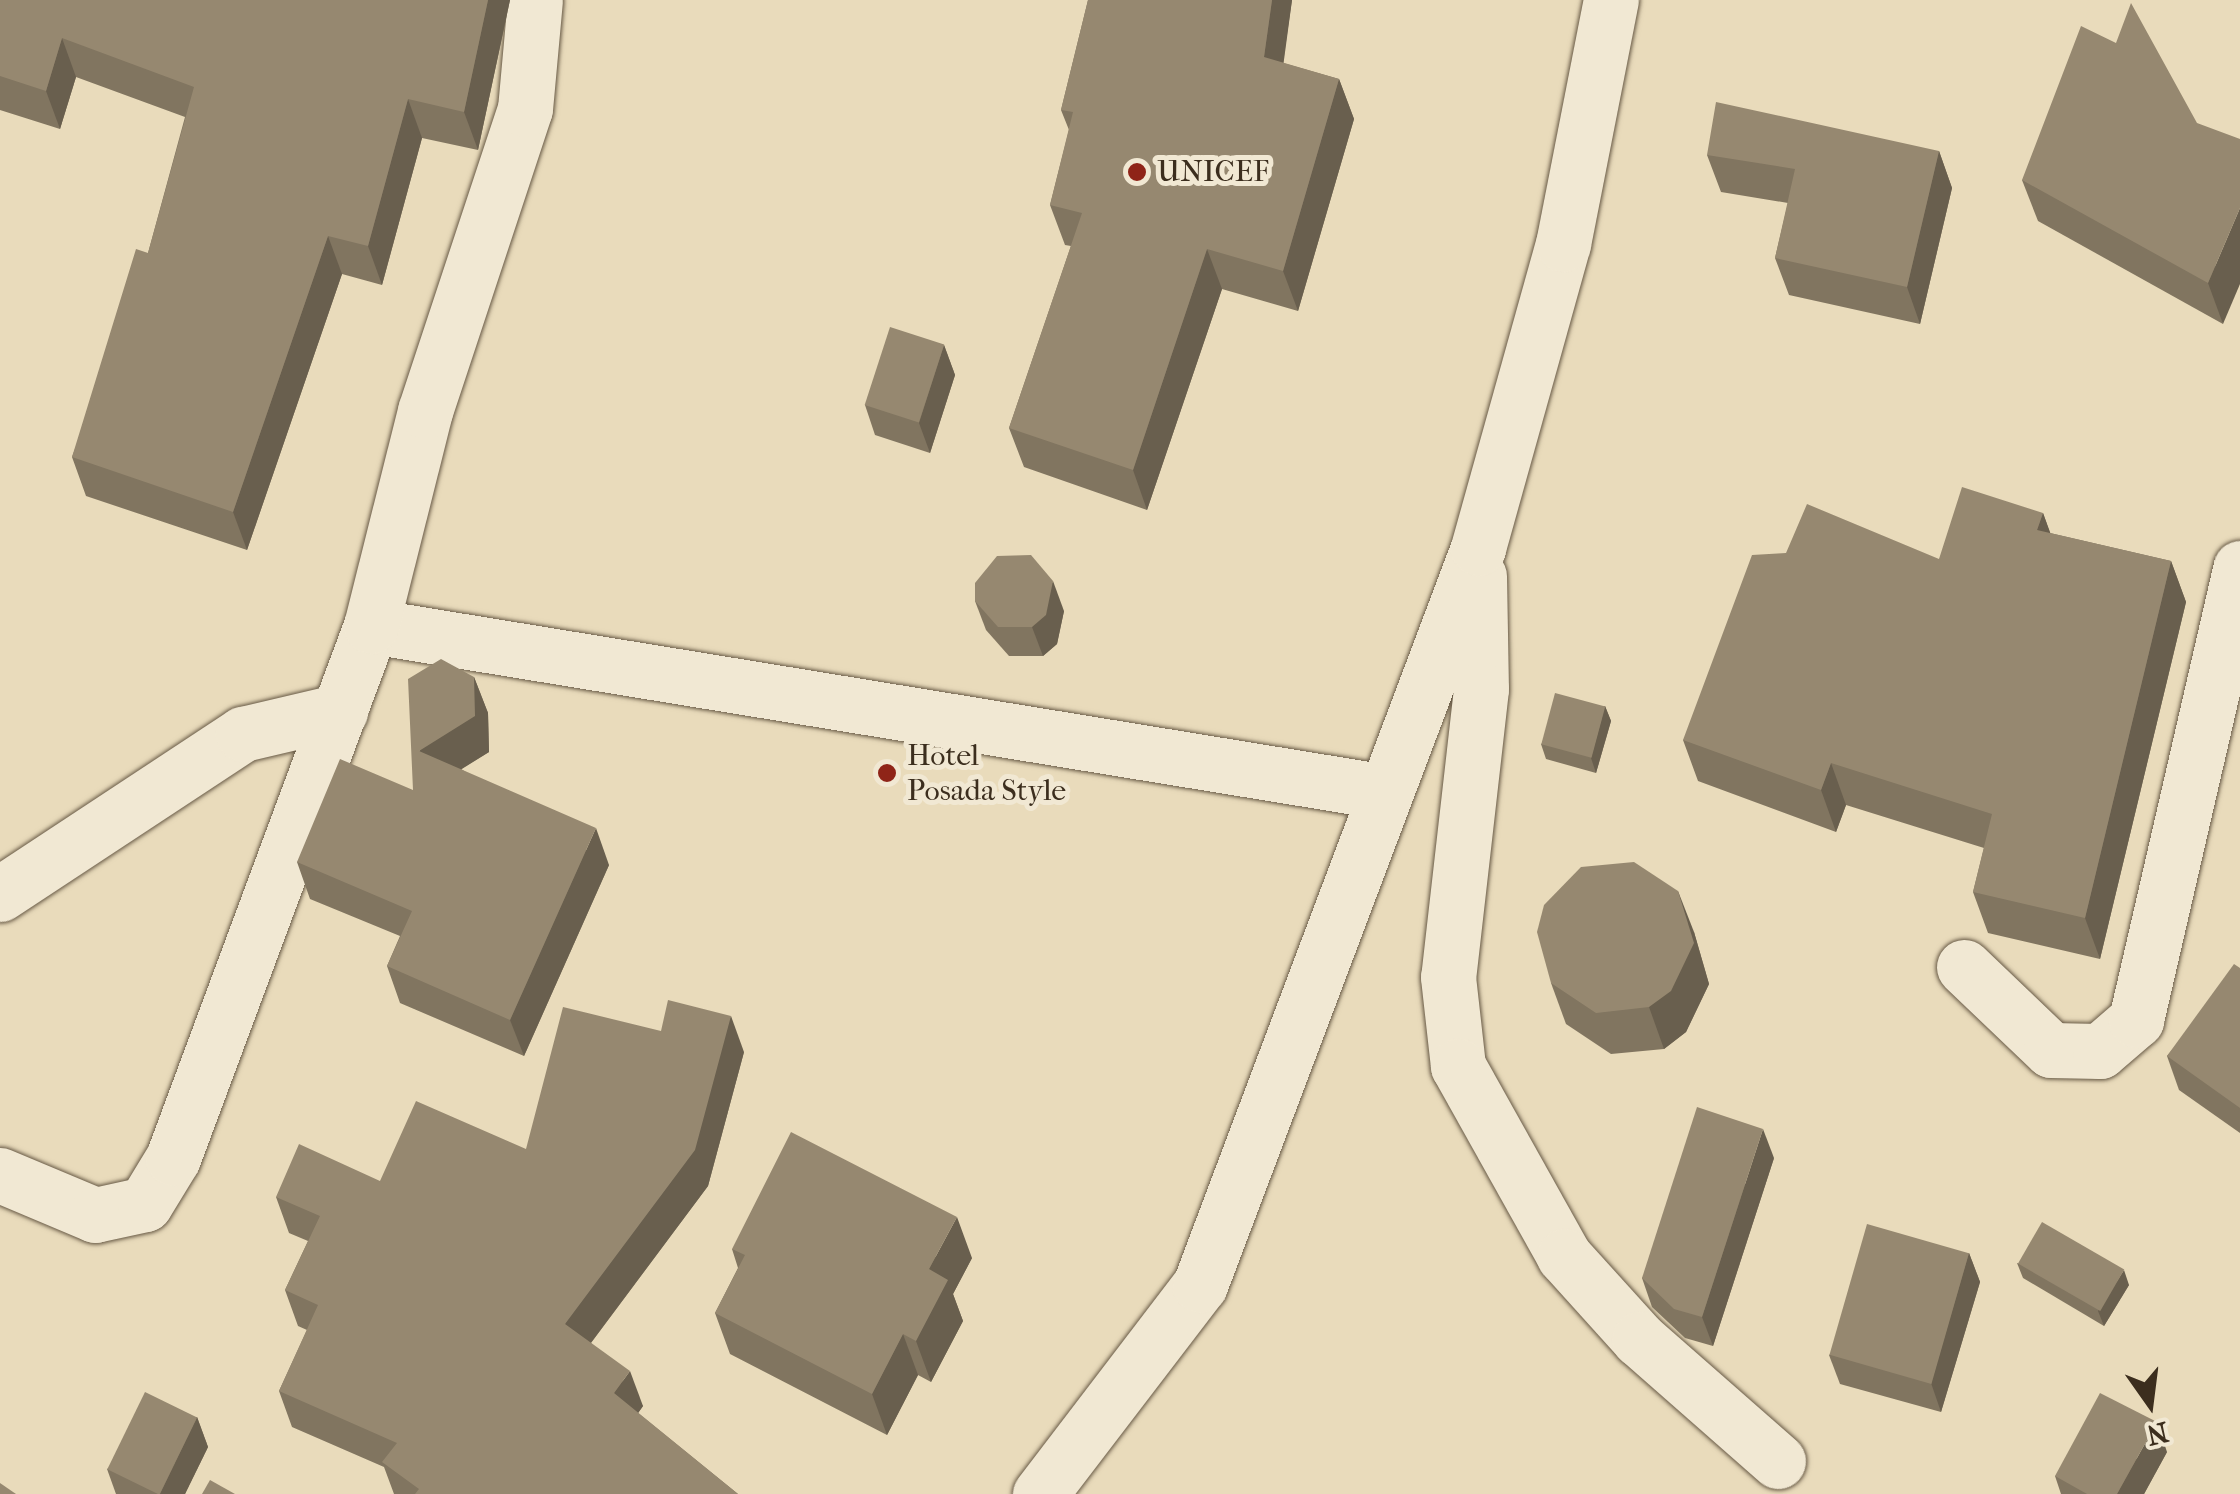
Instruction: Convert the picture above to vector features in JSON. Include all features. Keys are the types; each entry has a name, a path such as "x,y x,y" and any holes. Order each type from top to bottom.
{"street":[{"path":"0,1175 94,1215 145,1204 173,1158 371,626 425,411 525,109 534,0"},
{"path":"1040,1494 1200,1285 1478,548 1563,244 1611,0"},
{"path":"1478,548 1481,688 1448,977 1458,1066 1564,1256 1638,1339 1778,1461"},
{"path":"1964,967 2051,1050 2100,1051 2136,1020 2240,568"},
{"path":"371,626 1386,792"},
{"path":"0,894 243,734 340,711"}],"building":[{"path":"0,0 488,0 464,112 408,99 368,246 328,236 233,512 72,457 136,249 148,253 194,87 62,38 46,91 0,76"},
{"path":"1088,0 1272,0 1264,57 1339,79 1283,271 1207,249 1133,470 1009,428 1082,213 1050,205 1073,112 1061,110"},
{"path":"2131,3 2197,123 2240,139 2240,208 2208,283 2022,180 2081,26 2116,43"},
{"path":"1716,102 1939,151 1907,287 1775,258 1795,169 1707,155"},
{"path":"890,327 944,345 919,423 865,405"},
{"path":"1962,487 2043,513 2037,530 2171,561 2085,918 1973,892 1992,814 1831,763 1821,790 1683,740 1752,555 1786,553 1807,504 1939,559"},
{"path":"1031,555 1053,581 1046,615 1032,627 998,627 975,601 975,583 997,556"},
{"path":"441,659 474,677 475,716 419,751 596,828 510,1020 387,966 412,911 297,862 340,759 413,790 408,679"},
{"path":"1555,693 1605,706 1592,758 1541,744"},
{"path":"1634,862 1678,891 1694,943 1671,991 1649,1007 1596,1013 1551,983 1537,932 1544,905 1581,867"},
{"path":"2234,964 2240,968 2240,1108 2167,1056"},
{"path":"668,1000 731,1016 695,1150 565,1324 630,1371 614,1393 738,1494 415,1494 419,1489 382,1462 397,1443 279,1391 318,1305 285,1290 320,1216 276,1197 299,1144 380,1181 416,1101 526,1149 563,1007 661,1031"},
{"path":"1697,1107 1763,1129 1702,1317 1674,1309 1642,1278"},
{"path":"791,1132 957,1217 929,1269 948,1280 916,1341 903,1334 872,1394 715,1313 745,1255 732,1249"},
{"path":"2042,1222 2124,1270 2100,1311 2018,1264"},
{"path":"1867,1224 1969,1253 1931,1384 1830,1355"},
{"path":"145,1392 197,1417 160,1494 107,1469"},
{"path":"2100,1393 2157,1422 2117,1494 2087,1494 2055,1476"},
{"path":"210,1480 235,1494 202,1494"},
{"path":"0,1483 16,1494 0,1494"}],"place":[{"name":"UNICEF","path":"1137,172"},
{"name":"Hotel Posada Style","path":"887,773"}]}
